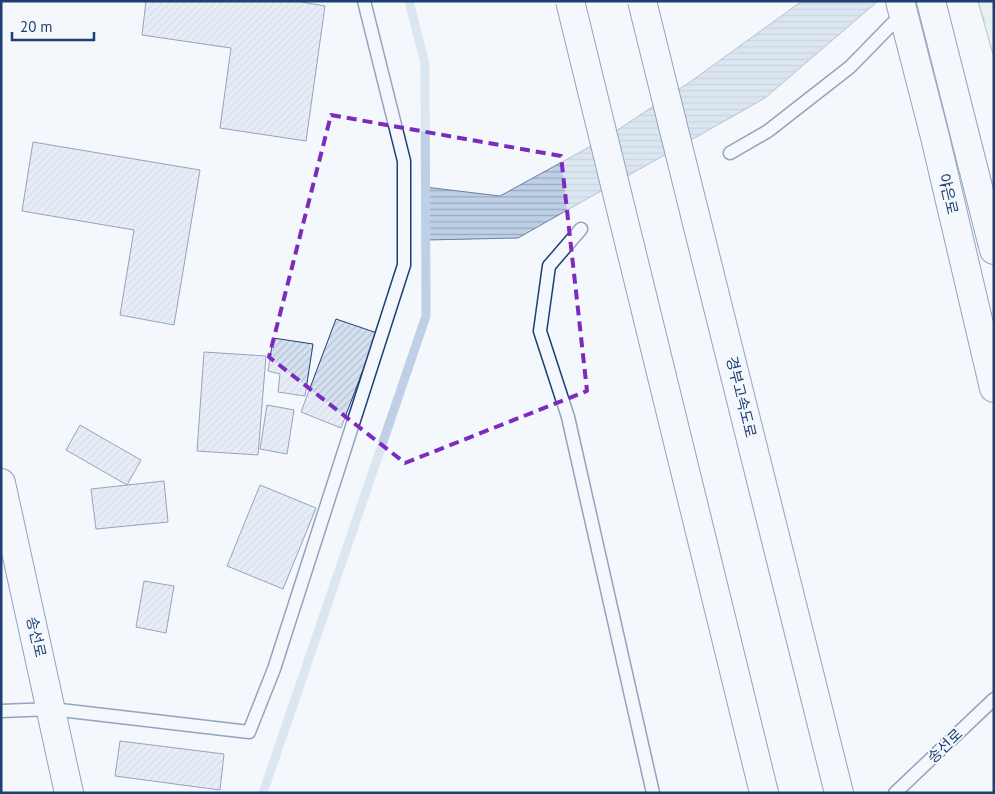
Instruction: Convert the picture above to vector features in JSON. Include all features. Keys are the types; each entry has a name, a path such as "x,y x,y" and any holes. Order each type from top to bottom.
{"main road":[{"path":"570,1 764,793"},
{"name":"경부고속도로","path":"642,1 839,793"},
{"name":"야은로","path":"931,1 994,250"},
{"name":"야은로","path":"897,12 935,137 994,388"},
{"name":"송선로","path":"1,482 69,793"}],"lane":[{"path":"1,711 52,709 249,732 274,669 404,265 404,161 364,1"},
{"path":"730,153 768,131 850,67 897,12"},
{"path":"581,229 549,266 540,331 568,417 654,793"},
{"name":"송선로","path":"895,793 994,699"}],"highlighted area":[{"path":"331,115 561,156 587,391 405,463 269,357"}],"green space":[{"path":"978,1 994,1 994,58"}],"water":[{"path":"802,1 878,1 765,98 518,238 426,240 425,187 500,196 604,139 690,82"}],"building":[{"path":"146,1 296,1 325,6 306,141 220,128 231,48 142,35"},
{"path":"33,142 200,170 174,325 120,315 134,230 22,211"},
{"path":"336,319 377,333 341,428 301,412"},
{"path":"273,338 313,344 305,396 278,392 280,374 268,371"},
{"path":"204,352 266,356 258,455 197,451"},
{"path":"267,405 294,410 287,454 260,449"},
{"path":"80,425 141,460 127,485 66,450"},
{"path":"164,481 168,522 96,529 91,489"},
{"path":"260,485 316,508 283,589 227,566"},
{"path":"144,581 174,586 166,633 136,627"},
{"path":"120,741 224,754 220,790 115,776"}],"waterway":[{"path":"263,793 426,316 425,64 409,1"}]}
